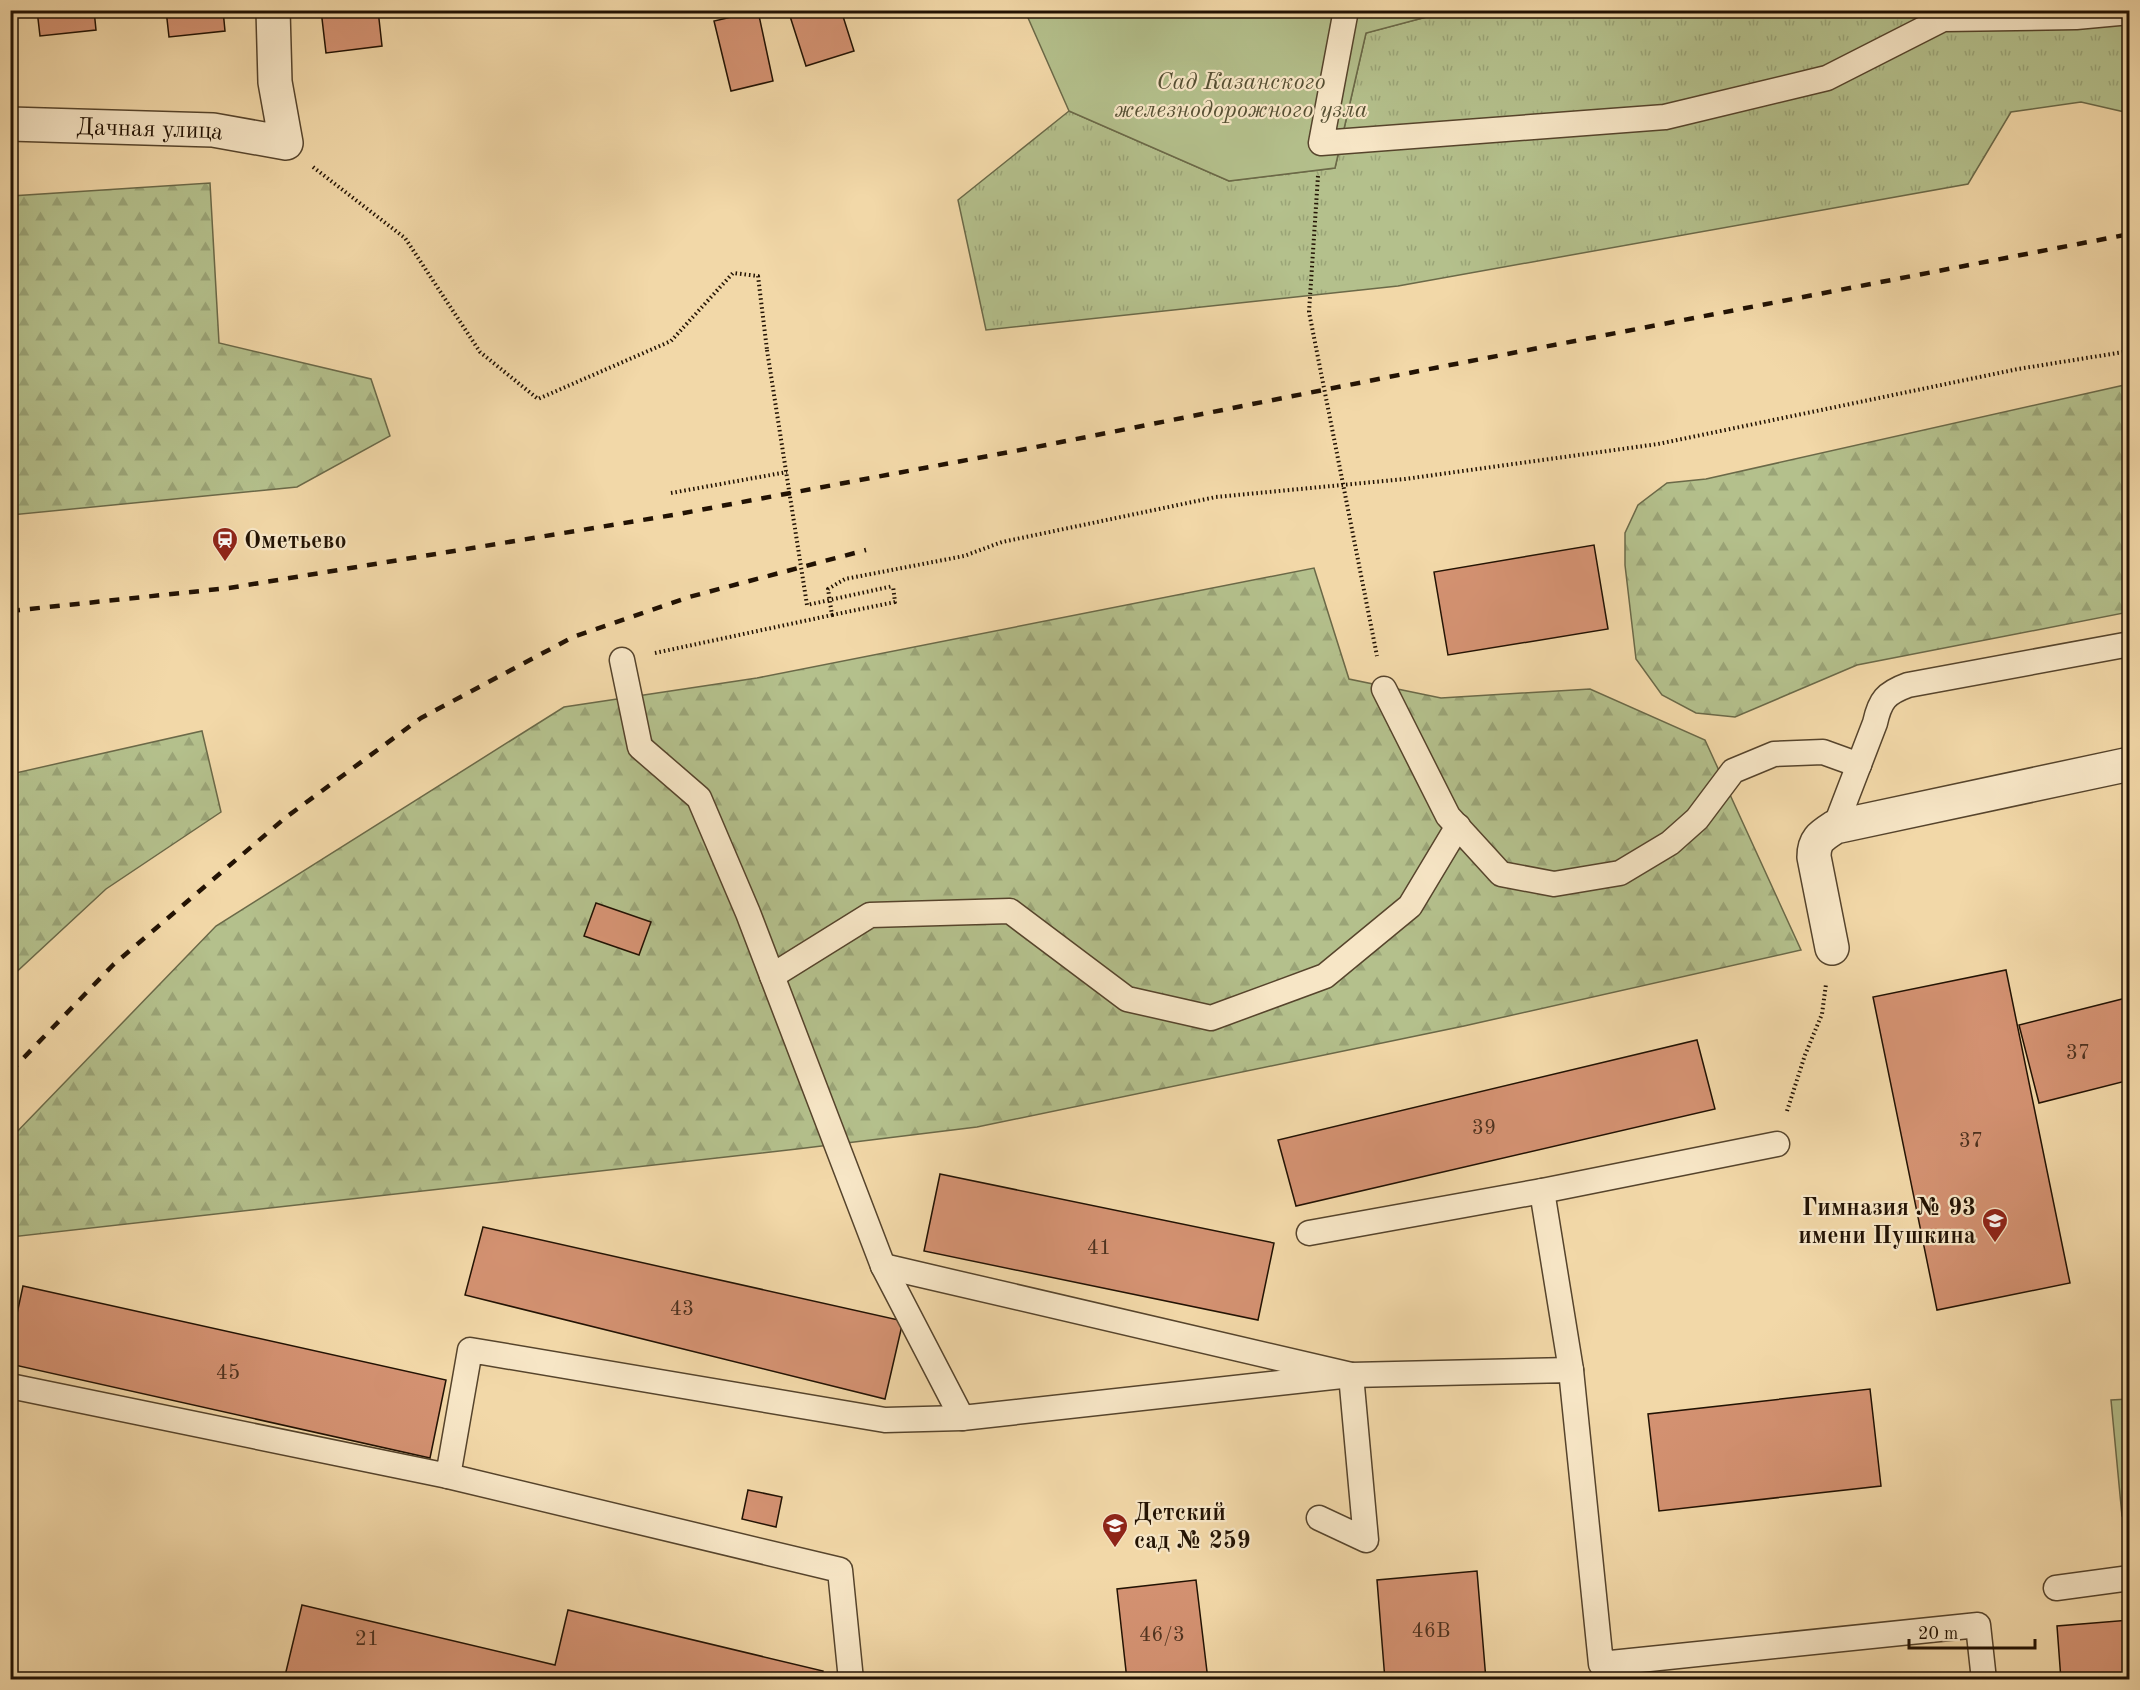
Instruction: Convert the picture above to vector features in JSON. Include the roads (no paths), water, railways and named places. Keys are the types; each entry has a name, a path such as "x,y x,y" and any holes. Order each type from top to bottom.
{"street":[{"name":"Дачная улица","path":"10,124 213,130 286,143 275,82 273,10"},
{"path":"1832,948 1814,848 1819,837 1835,827 2130,764"}],"lane":[{"path":"1346,10 1321,143 1665,117 1827,78 1944,15 2076,17 2130,12"},
{"path":"1835,827 1875,723 1878,709 1885,698 1895,690 1908,685 2130,644"},
{"path":"622,660 640,747 699,798 748,913 883,1266 962,1418"},
{"path":"1384,690 1448,816 1502,874 1554,884 1620,873 1670,843 1697,819 1733,771 1774,754 1823,752 1859,765"},
{"path":"772,976 870,915 1010,911 1127,999 1211,1018 1325,976 1410,906 1458,826"},
{"path":"1309,1233 1542,1191 1777,1144"},
{"path":"1542,1191 1572,1370 1602,1672 1978,1625 1983,1680"},
{"path":"883,1266 1351,1376"},
{"path":"448,1476 470,1350 885,1420 962,1418 1351,1376 1572,1370"},
{"path":"1319,1518 1366,1540 1351,1376"},
{"path":"10,1386 448,1476 840,1570 851,1680"},
{"path":"2056,1588 2130,1578"}],"railway":[{"path":"10,611 229,588 673,515 1031,448 2130,234"},
{"path":"10,1072 113,965 285,818 421,718 573,637 689,597 866,550"}],"place":[{"name":"Ометьево","path":"225,563"},
{"name":"Гимназия № 93 имени Пушкина","path":"1995,1244"},
{"name":"Детский сад № 259","path":"1115,1549"}],"park label":[{"name":"Сад Казанского железнодорожного узла","path":"1241,95"}]}
